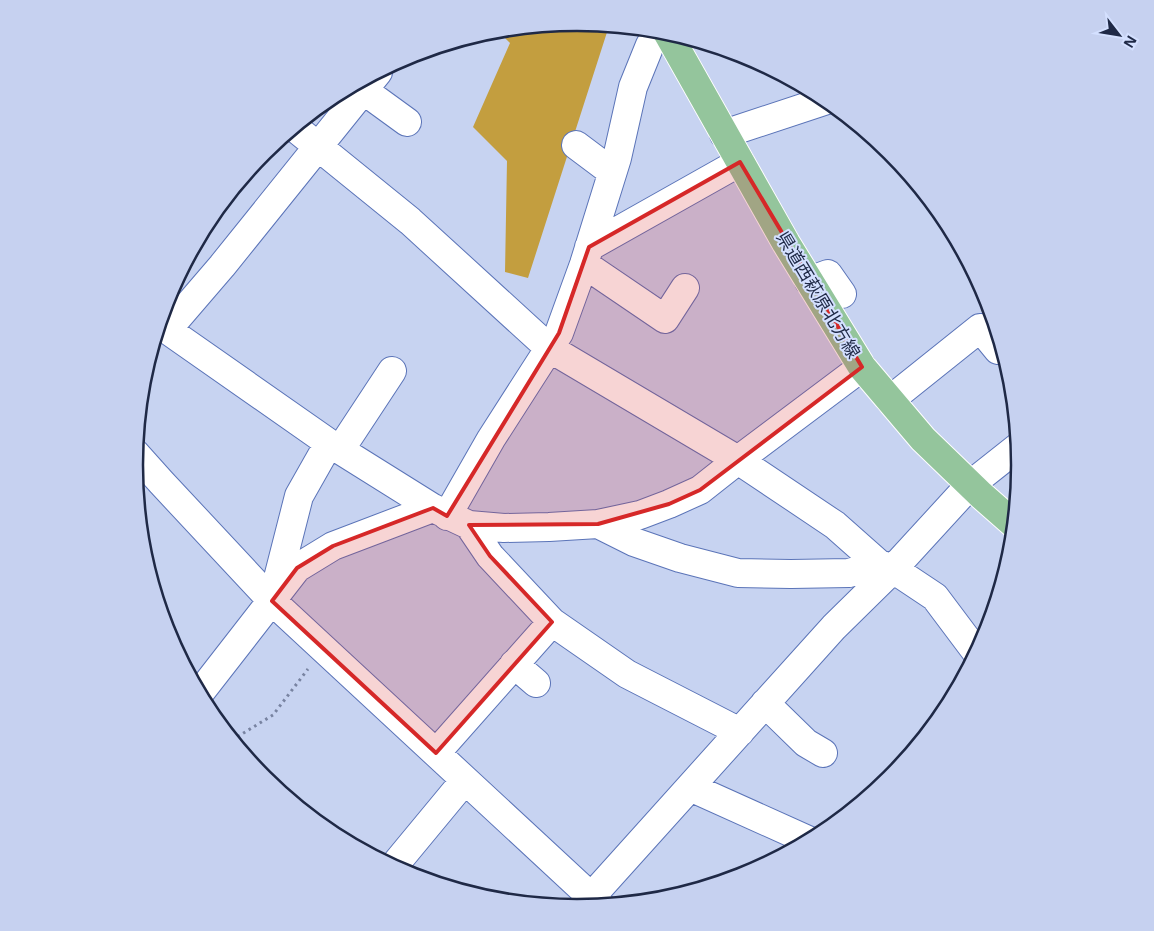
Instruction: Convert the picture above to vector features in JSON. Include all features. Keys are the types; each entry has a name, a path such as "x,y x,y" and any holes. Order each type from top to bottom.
{"main road":[{"name":"県道西萩原北方線","path":"672,42 809,281 862,367 923,440 1008,519"}],"street":[{"path":"450,516 491,439 559,333 587,255 617,158 633,87 650,45 657,39"},
{"path":"372,83 407,122"},
{"path":"167,323 222,266 366,86"},
{"path":"724,134 817,103"},
{"path":"299,132 410,220 549,348 738,460 835,525 886,566 934,597 972,646"},
{"path":"576,145 612,172"},
{"path":"587,255 740,162"},
{"path":"587,255 665,318 686,288"},
{"path":"809,281 828,274 842,294"},
{"path":"890,400 980,328 993,344"},
{"path":"165,329 335,446 450,516 552,622 627,674 740,732"},
{"path":"204,688 296,568 333,546 450,516 504,528 598,524 640,514 700,490 862,367"},
{"path":"272,601 299,496 392,371"},
{"path":"597,899 690,787 834,627 886,566 970,485 1011,454"},
{"path":"143,462 272,601 594,899"},
{"path":"598,524 634,542 680,558 738,572 791,574 849,573 886,566"},
{"path":"436,753 552,622"},
{"path":"514,664 536,683"},
{"path":"765,703 806,743 823,753"},
{"path":"398,861 465,780"},
{"path":"690,787 802,837"}],"path":[{"path":"238,737 273,715 323,649"}],"highlighted area":[{"path":"740,162 862,367 700,490 669,504 598,524 469,525 490,556 552,622 436,753 272,601 297,568 333,546 433,508 447,516 559,333 589,247"}],"shaded area":[{"path":"549,32 607,32 528,278 505,272 507,161 473,127 510,43 505,38"}]}
